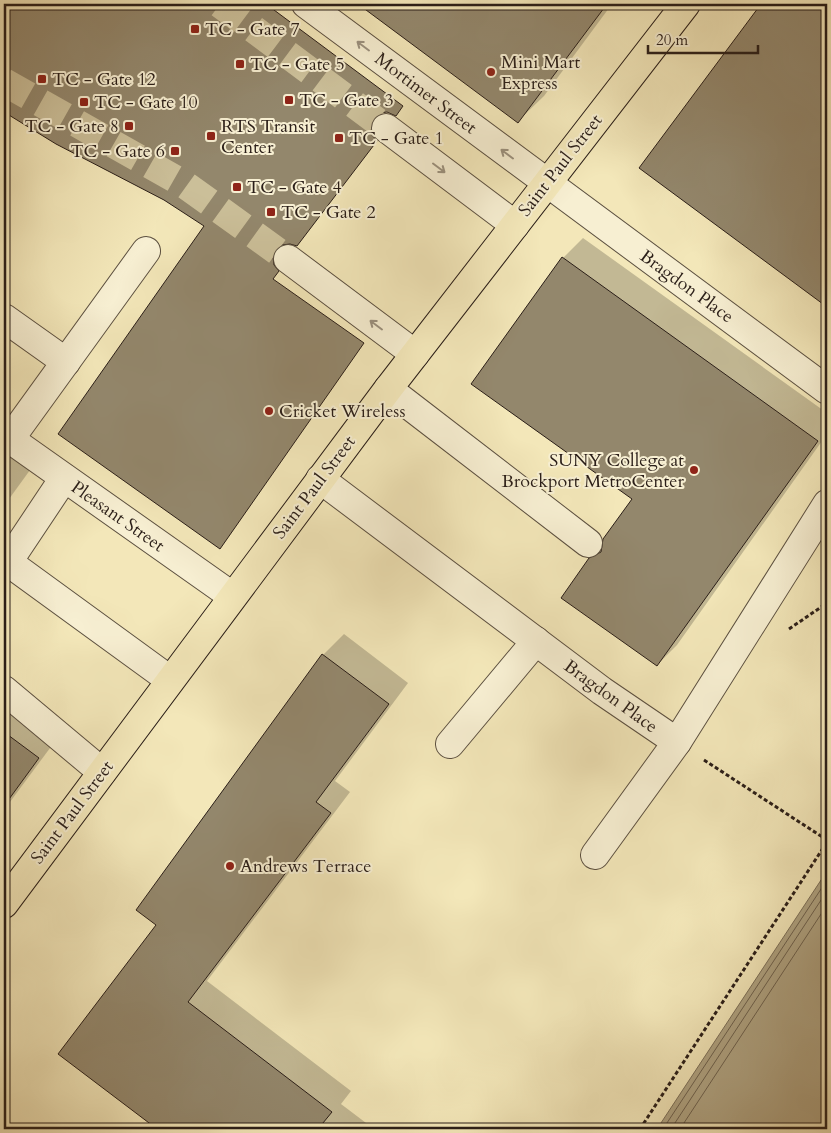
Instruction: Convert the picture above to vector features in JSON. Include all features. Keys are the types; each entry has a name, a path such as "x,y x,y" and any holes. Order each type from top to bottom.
{"main road":[{"name":"Saint Paul Street","path":"4,904 388,389 686,4"}],"street":[{"name":"Mortimer Street","path":"306,4 546,183"},
{"path":"386,128 515,225"},
{"name":"Bragdon Place","path":"546,183 824,381"},
{"path":"7,437 66,362 146,250"},
{"path":"288,259 415,354"},
{"path":"4,318 66,362"},
{"path":"388,389 588,543"},
{"name":"Pleasant Street","path":"7,437 232,596"},
{"path":"64,478 6,565 170,680"},
{"name":"Bragdon Place","path":"320,479 628,709 687,748 827,504"},
{"path":"450,744 536,641"},
{"path":"4,690 102,772"},
{"path":"595,855 687,748"}],"path":[{"path":"783,633 827,602"},
{"path":"640,1129 827,841 687,748"}],"water":[{"path":"827,871 827,1129 657,1129"}],"building":[{"path":"4,4 266,4 403,106 396,116 387,112 380,113 374,118 370,127 372,135 377,141 297,246 290,244 282,245 275,250 273,257 274,265 279,271 273,279 364,343 220,549 58,434 204,226 164,200 56,144 4,112"},
{"path":"358,4 607,4 518,123"},
{"path":"761,4 827,4 827,307 639,168"},
{"name":"SUNY College at Brockport MetroCenter","path":"562,257 818,441 657,666 561,598 589,558 601,552 603,539 632,499 471,384"},
{"name":"Andrews Terrace","path":"322,654 389,704 316,802 331,813 188,1002 332,1112 318,1129 157,1129 58,1054 156,925 136,910"},
{"path":"4,732 39,758 4,806"}],"tunnel":[{"path":"220,4 386,128"},
{"path":"4,82 184,184 288,259"}],"place":[{"name":"TC - Gate 7","path":"195,29"},
{"name":"TC - Gate 5","path":"240,64"},
{"name":"Mini Mart Express","path":"491,72"},
{"name":"TC - Gate 12","path":"42,79"},
{"name":"TC - Gate 3","path":"289,100"},
{"name":"TC - Gate 10","path":"84,102"},
{"name":"TC - Gate 8","path":"129,126"},
{"name":"RTS Transit Center","path":"211,136"},
{"name":"TC - Gate 1","path":"339,138"},
{"name":"TC - Gate 6","path":"175,151"},
{"name":"TC - Gate 4","path":"237,187"},
{"name":"TC - Gate 2","path":"271,212"},
{"name":"Cricket Wireless","path":"269,411"},
{"name":"SUNY College at Brockport MetroCenter","path":"694,470"},
{"name":"Andrews Terrace","path":"230,866"}]}
